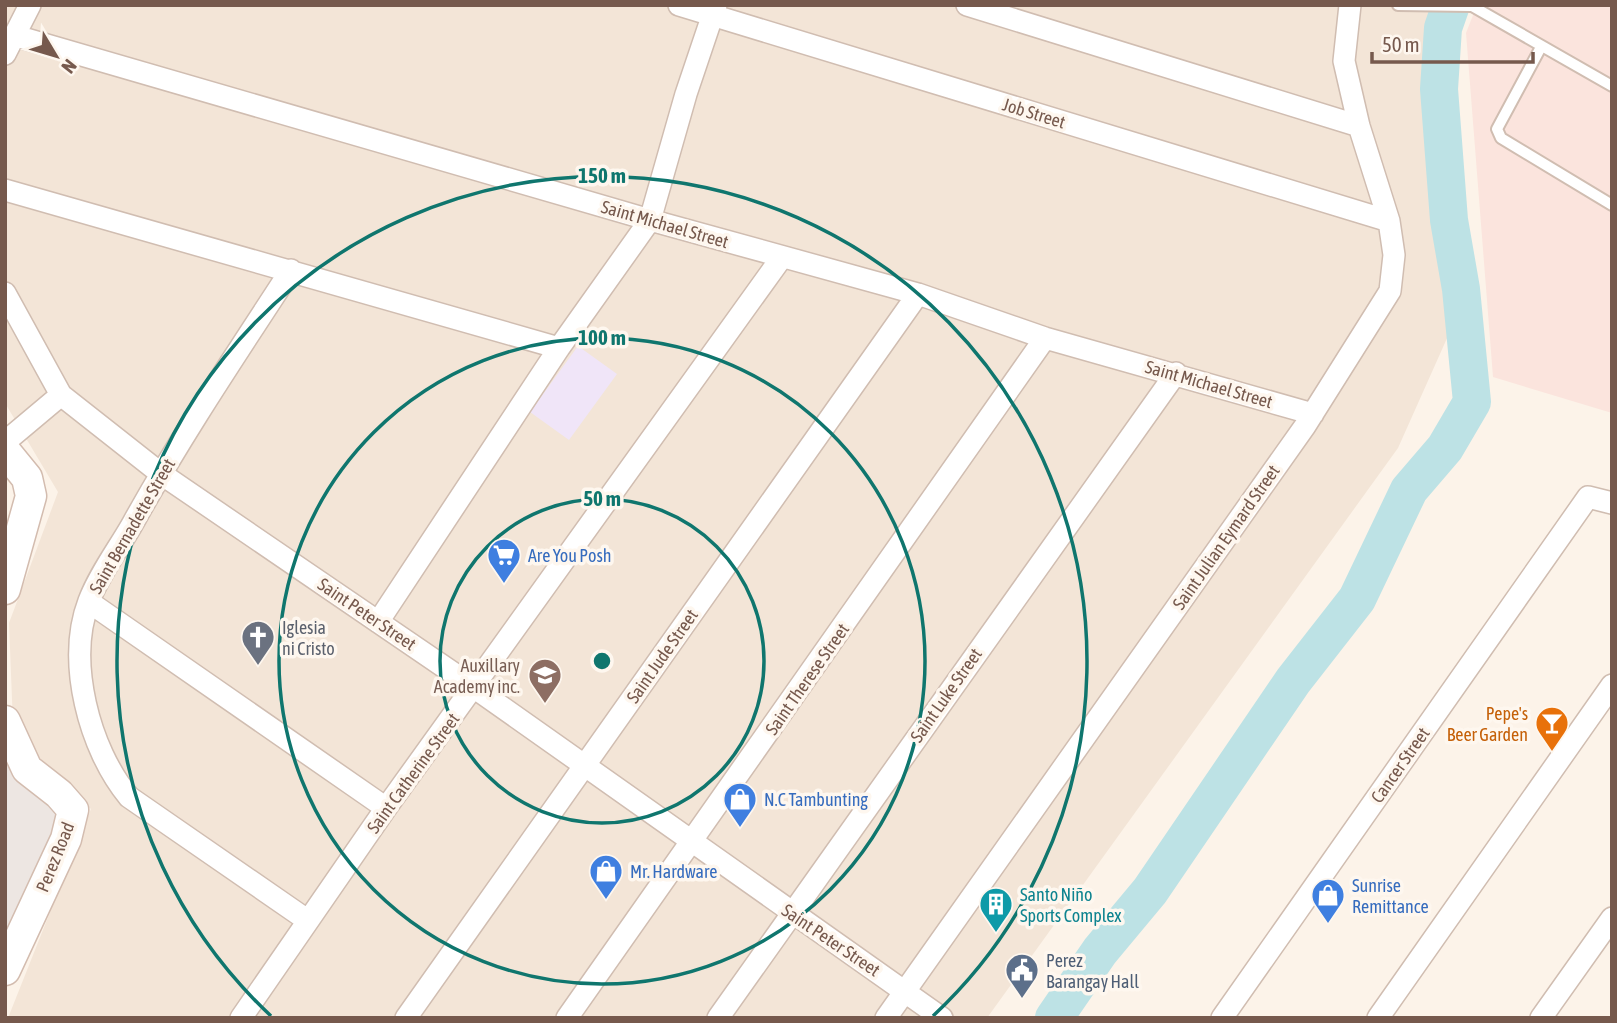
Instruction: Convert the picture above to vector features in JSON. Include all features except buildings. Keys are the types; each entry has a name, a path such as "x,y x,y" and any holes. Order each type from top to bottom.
{"street":[{"path":"10,45 30,5"},
{"name":"Job Street","path":"679,5 715,10 1389,220"},
{"path":"967,5 1359,126"},
{"name":"Saint Julian Eymard Street","path":"886,1018 1313,414 1390,291 1394,255 1389,220 1359,126 1344,61 1350,5"},
{"path":"378,622 559,348 650,220 686,94 715,10"},
{"name":"Saint Michael Street","path":"10,45 918,293 1045,338 1313,414"},
{"path":"5,190 559,348"},
{"name":"Saint Catherine Street","path":"241,1018 386,808 475,688 782,257"},
{"name":"Saint Bernadette Street","path":"291,270 160,473 89,602 80,644 91,730 112,777 129,797 307,920"},
{"name":"Saint Peter Street","path":"5,293 61,395 160,473 475,688 584,767 694,841 791,914 942,1018"},
{"name":"Saint Jude Street","path":"406,1018 918,293"},
{"name":"Saint Therese Street","path":"567,1018 694,841 1045,338"},
{"name":"Saint Luke Street","path":"718,1018 1176,373"},
{"path":"5,442 61,395"},
{"path":"5,451 27,478 31,496 5,589"},
{"name":"Cancer Street","path":"1222,1018 1588,497 1612,503"},
{"path":"89,602 386,808"},
{"path":"1378,1018 1612,685"},
{"name":"Perez Road","path":"5,721 27,769 59,794 73,810 66,839 5,970"},
{"path":"1541,1018 1612,918"}],"lane":[{"path":"1398,5 1472,6 1611,86"},
{"path":"1541,47 1497,129 1500,138 1612,205"}],"shaded area":[{"path":"5,5 1445,5 1434,52 1448,336 1398,448 987,1018 8,1018 91,809 55,776 13,725 9,623 58,492 5,403"},
{"path":"1477,5 1612,5 1612,413 1493,377 1466,33"},
{"path":"578,346 617,374 569,440 530,412"},
{"path":"5,763 66,809 5,943"}],"waterway":[{"path":"1054,1018 1100,951 1150,891 1293,681 1357,599 1409,490 1445,448 1472,402 1461,289 1449,220 1439,89 1443,28 1451,5"}],"place":[{"name":"Are You Posh","path":"504,585"},
{"name":"Iglesia ni Cristo","path":"258,667"},
{"name":"Auxillary Academy inc.","path":"545,705"},
{"name":"Pepe's Beer Garden","path":"1552,753"},
{"name":"N.C Tambunting","path":"740,829"},
{"name":"Mr. Hardware","path":"606,901"},
{"name":"Sunrise Remittance","path":"1328,925"},
{"name":"Santo Niño Sports Complex","path":"996,934"},
{"name":"Perez Barangay Hall","path":"1022,1000"}]}
